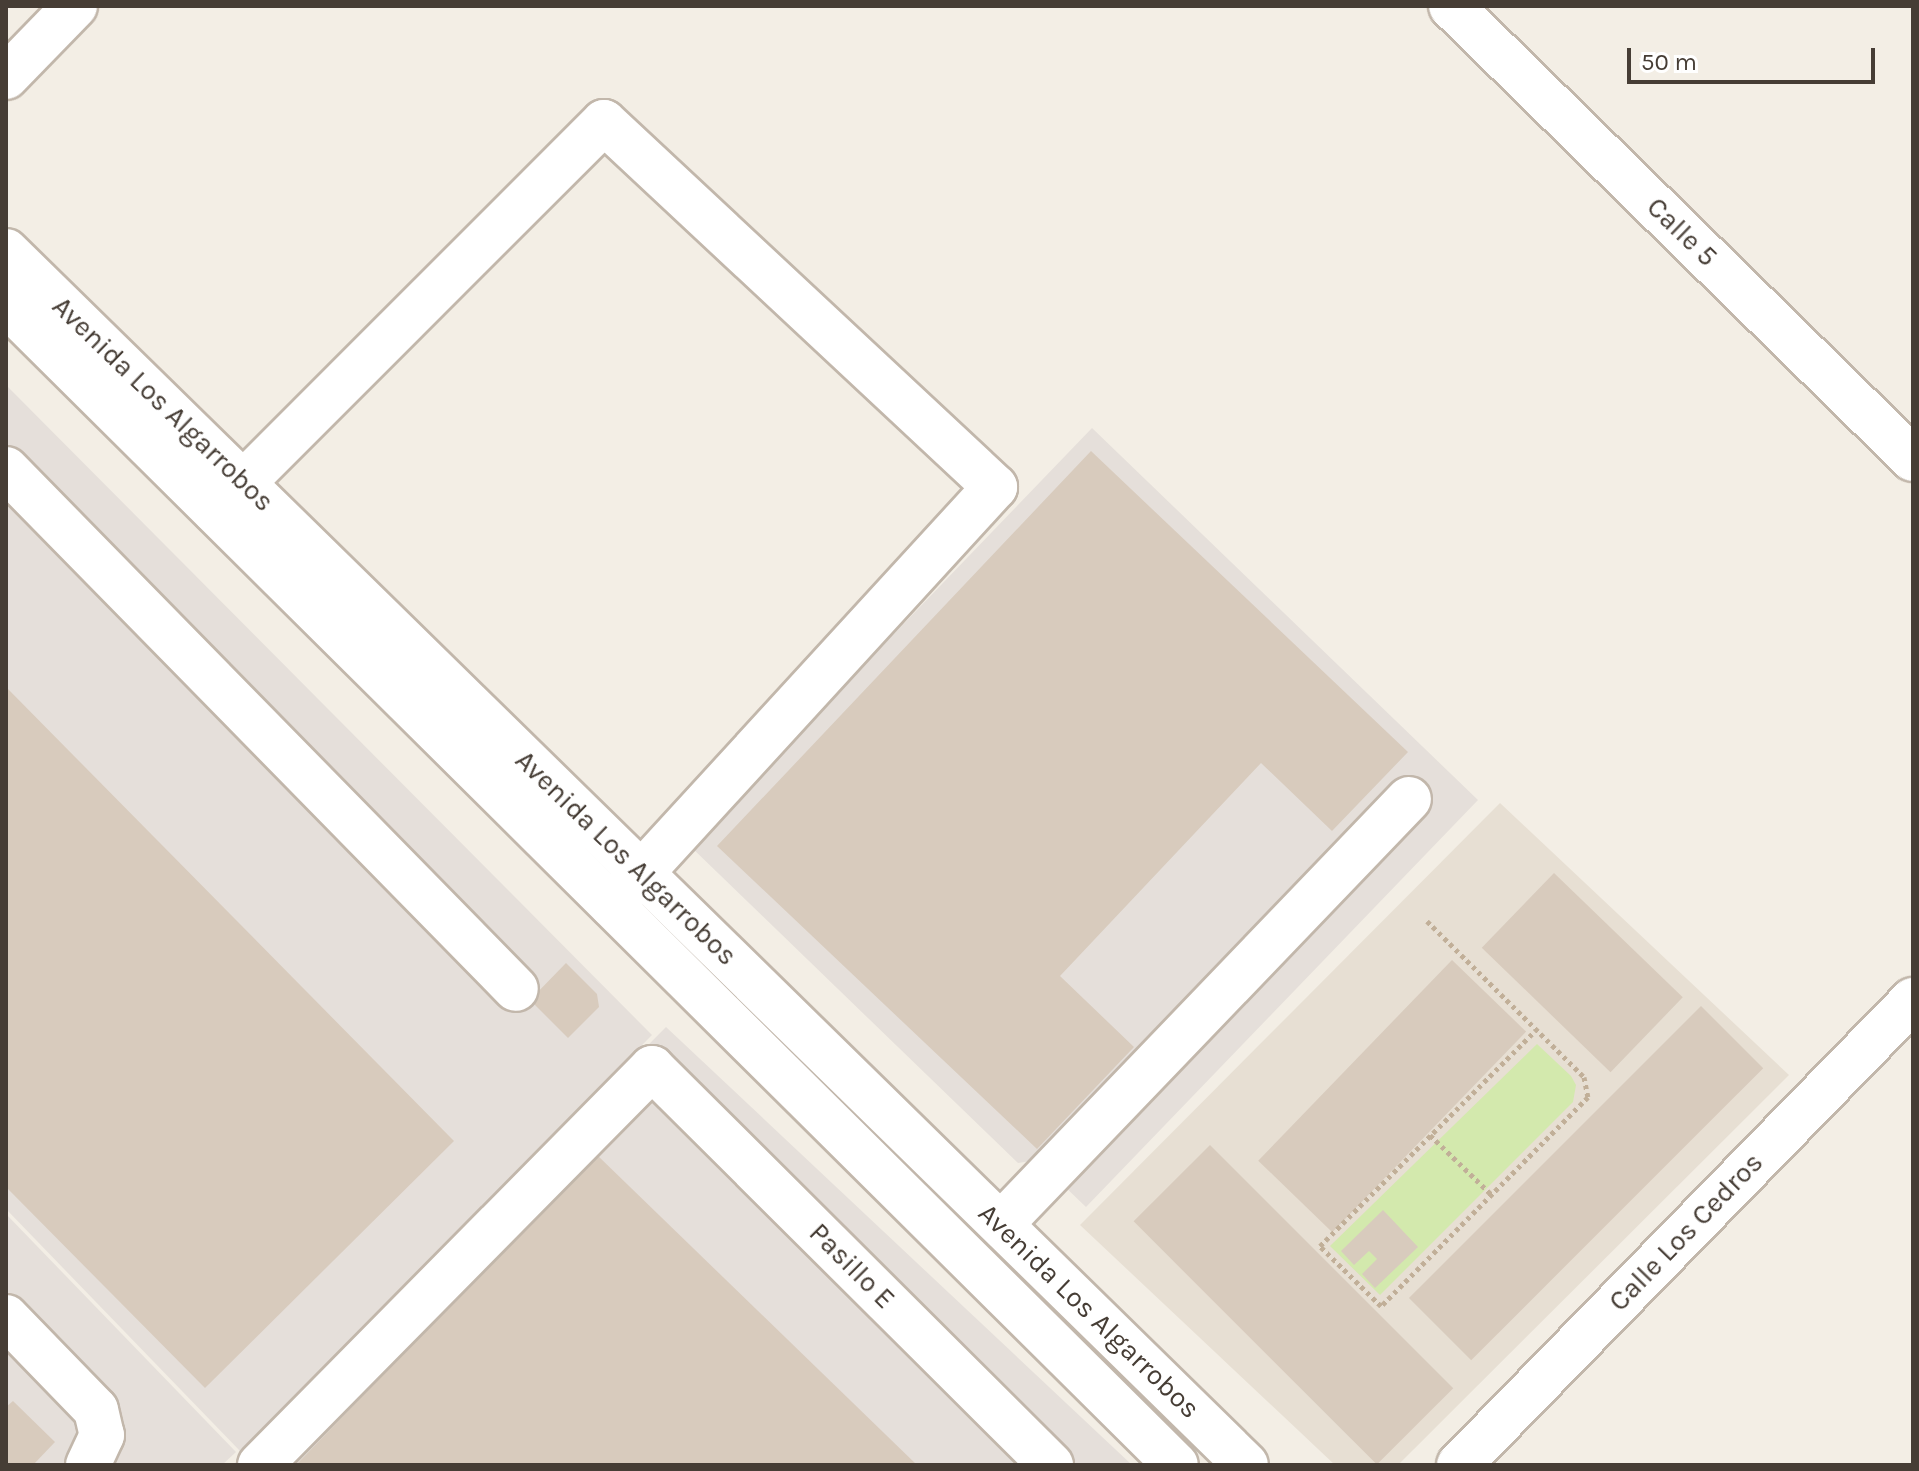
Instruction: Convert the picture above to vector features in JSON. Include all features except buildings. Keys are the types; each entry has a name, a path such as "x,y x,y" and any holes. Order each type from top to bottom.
{"street":[{"path":"6,77 75,6"},
{"name":"Calle 5","path":"1451,6 1913,459"},
{"path":"229,497 604,122 995,487 643,875 612,905"},
{"name":"Avenida Los Algarrobos","path":"6,251 229,497 612,905 1176,1465"},
{"name":"Avenida Los Algarrobos","path":"6,304 229,497 643,875 1246,1465"},
{"path":"6,469 516,989"},
{"path":"1001,1224 1409,799"},
{"name":"Calle Los Cedros","path":"1459,1465 1913,1000"},
{"name":"Pasillo E","path":"260,1465 652,1068 1051,1465"},
{"path":"6,1317 96,1410 102,1435 88,1465"}],"path":[{"path":"1427,921 1584,1077 1588,1097 1381,1306 1320,1246 1536,1030"},
{"path":"1430,1135 1492,1195"}],"shaded area":[{"path":"6,385 652,1035 241,1452 6,1209"},
{"path":"1092,428 1478,800 1086,1207 1037,1160 1018,1163 690,846"},
{"path":"1500,803 1789,1075 1398,1465 1335,1465 1080,1225"},
{"path":"666,1027 1132,1465 233,1465"},
{"path":"6,1214 236,1452 222,1465 6,1465"}],"green space":[{"path":"1537,1044 1571,1076 1576,1085 1573,1102 1380,1295 1330,1246"}]}
